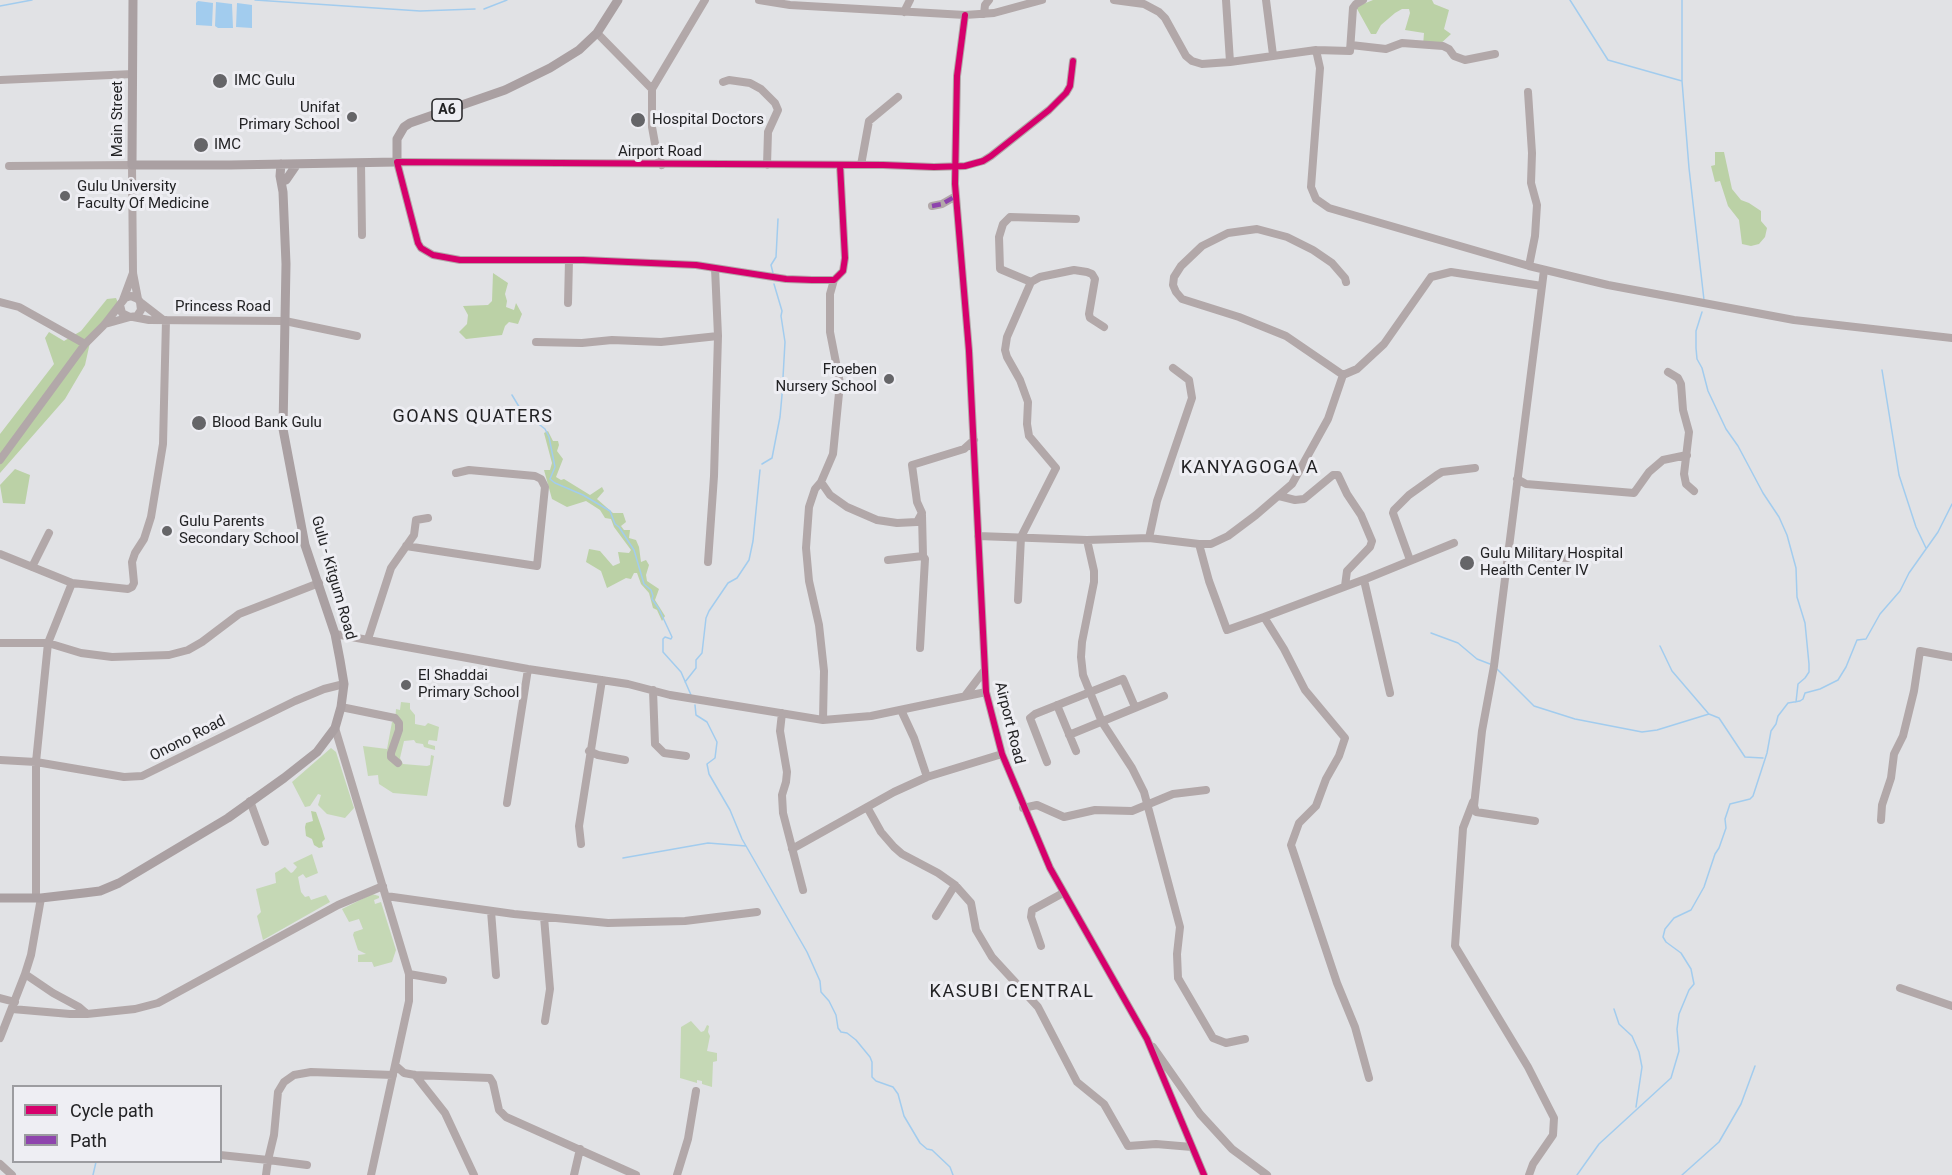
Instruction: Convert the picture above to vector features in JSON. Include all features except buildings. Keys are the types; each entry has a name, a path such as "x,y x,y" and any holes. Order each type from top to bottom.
{"main road":[{"name":"Main Street","path":"132,165 133,0"},
{"name":"A6","path":"397,162 397,139 400,132 410,123 531,80 579,50 597,33 618,0"},
{"path":"132,165 397,162"},
{"path":"271,164 283,178 297,164"},
{"name":"Gulu - Kitgum Road","path":"0,898 39,898 100,891 118,883 228,818 317,752 335,728 344,684 335,634 305,545 284,434 282,397 285,321 283,164"}],"street":[{"path":"662,165 652,127 652,89 705,0"},
{"path":"759,0 965,15 1005,11 1042,0"},
{"path":"904,12 910,0"},
{"path":"984,14 985,5 989,0"},
{"path":"1114,0 1143,4 1161,14 1181,49 1192,61 1202,64 1316,50 1350,51 1353,8 1363,0"},
{"path":"1226,0 1230,62"},
{"path":"1266,0 1273,56"},
{"name":"Airport Road","path":"965,15 957,76 955,167 974,440 984,671 987,692 1002,754 1023,808 1063,893 1147,1039 1204,1175"},
{"path":"597,33 652,89"},
{"path":"1351,45 1386,49 1402,43 1443,46 1449,49 1454,56 1465,60 1495,54"},
{"path":"1316,50 1320,69 1311,187 1316,199 1329,208 1529,266 1608,285 1755,313 1952,338"},
{"name":"Airport Road","path":"397,162 955,167 983,161 1044,115 1070,86 1073,61"},
{"path":"0,80 133,74"},
{"path":"723,82 729,80 750,83 761,89 775,103 778,110 768,132 767,165"},
{"path":"1528,92 1533,153 1532,183 1537,205 1535,236 1529,266"},
{"path":"861,165 869,121 898,97"},
{"path":"397,162 418,243 427,252 460,260 569,260 686,264 786,279 834,280"},
{"path":"361,163 362,235"},
{"path":"9,166 132,165"},
{"name":"Main Street","path":"132,165 133,273"},
{"path":"823,720 824,665 819,625 809,581 806,548 809,507 815,489 821,482 833,454 840,383 830,332 830,294 834,280 843,271 845,263 840,165"},
{"path":"932,206 942,204 956,196"},
{"path":"1031,282 1000,269 999,237 1003,224 1010,217 1076,219"},
{"path":"1343,375 1286,336 1239,317 1182,299 1173,285 1174,277 1180,266 1202,246 1228,233 1257,229 1287,237 1313,250 1332,263 1346,278 1346,282"},
{"path":"568,303 569,260"},
{"path":"708,562 714,476 718,336 715,268"},
{"path":"1018,600 1021,537 1056,468 1029,436 1027,430 1028,402 1007,357 1005,350 1007,337 1031,282 1040,277 1074,270 1092,274 1095,279 1089,314 1090,318 1104,327"},
{"path":"1529,1175 1533,1164 1553,1135 1554,1118 1536,1081 1455,946 1463,828 1474,801 1509,552 1544,270"},
{"path":"978,536 1087,540 1149,538 1210,544 1228,536 1292,484 1336,402 1337,388 1343,375 1357,369 1384,344 1427,280 1434,275 1451,272 1542,286"},
{"path":"133,273 141,310 131,317 122,313 122,302 133,273"},
{"path":"0,460 85,344 122,302 128,297 139,300 164,320 163,444 151,517 144,539 132,562 134,583 132,587 128,589 72,583 0,554"},
{"path":"0,302 23,309 85,344"},
{"name":"Princess Road","path":"105,324 131,317 164,320 285,321 357,336"},
{"path":"536,342 582,343 635,340 661,342 718,336"},
{"path":"1149,538 1157,501 1192,398 1189,380 1173,368"},
{"path":"1668,372 1678,378 1681,384 1683,410 1689,432 1684,474 1686,484 1694,491"},
{"path":"920,648 925,566 922,513 917,502 912,465 964,449 974,440"},
{"path":"1517,479 1526,484 1634,493 1648,472 1667,457 1687,455"},
{"path":"1410,560 1393,513 1394,510 1409,495 1442,472 1475,468"},
{"path":"406,546 537,566 545,488 541,479 535,476 469,470 456,473"},
{"path":"1279,496 1296,500 1304,499 1333,474 1338,475 1347,494 1361,514 1372,541 1370,547 1347,570 1345,586"},
{"path":"821,482 839,503 877,520 913,523 917,522 922,513"},
{"path":"368,639 391,568 414,535 416,520 428,518"},
{"path":"32,567 49,532"},
{"path":"1087,540 1094,571 1094,582 1082,642 1083,675 1102,722 1132,768 1144,792 1180,927 1177,954 1178,978 1213,1038 1226,1043 1245,1039"},
{"path":"1199,544 1209,581 1227,630 1364,580 1454,543"},
{"path":"1509,552 1519,556 1567,558"},
{"path":"888,560 923,556"},
{"path":"1364,580 1390,693"},
{"path":"0,1038 31,955 39,898 36,762 48,644 72,583"},
{"path":"0,643 48,644 81,653 112,657 169,655 188,650 202,642 239,614 319,583"},
{"path":"1264,617 1305,690 1345,738 1316,806 1299,824 1291,845 1337,983 1355,1027 1370,1078"},
{"path":"335,634 602,680 670,695 823,720 851,719 987,692"},
{"path":"1881,820 1882,805 1891,778 1894,753 1903,736 1914,691 1920,651 1952,657"},
{"path":"507,803 528,669"},
{"path":"965,696 984,671"},
{"path":"1047,762 1030,718 1123,679 1135,707"},
{"path":"581,844 579,826 602,680"},
{"name":"Onono Road","path":"0,760 36,762 124,777 142,776 295,701 324,688 344,684"},
{"path":"653,690 655,744 664,753 686,756"},
{"path":"1070,735 1164,696"},
{"path":"1057,705 1076,751"},
{"path":"341,707 395,718 399,723 391,753 398,763"},
{"path":"902,710 927,777"},
{"path":"782,713 780,731 787,772 782,795 783,813 803,890"},
{"path":"335,728 409,974 409,1001 371,1175"},
{"path":"589,751 625,760"},
{"path":"792,849 927,777 1002,754"},
{"path":"1023,808 1037,806 1064,817 1095,810 1132,811 1173,794 1206,790"},
{"path":"250,801 265,842"},
{"path":"1474,801 1476,812 1535,820"},
{"path":"867,807 881,832 902,854 955,885 971,903 976,930 992,957 1038,1007 1077,1083 1104,1104 1128,1146 1156,1144 1192,1147"},
{"path":"936,916 955,885"},
{"path":"0,998 13,1005 87,1014 135,1009 158,1003 338,905 383,886"},
{"path":"1041,946 1031,917 1032,910 1063,893"},
{"path":"386,896 491,911 628,924 685,921 757,912"},
{"path":"491,911 496,975"},
{"path":"544,917 550,988 545,1021"},
{"path":"25,974 53,993 79,1006 87,1014"},
{"path":"409,974 443,980"},
{"path":"1900,988 1952,1006"},
{"path":"1147,1039 1200,1114 1232,1149 1267,1175"},
{"path":"396,1066 404,1073 415,1075 490,1078 494,1083 499,1110 506,1117 636,1175"},
{"path":"266,1175 274,1135 278,1092 287,1079 311,1072 393,1076"},
{"path":"415,1075 445,1113 474,1175"},
{"path":"677,1175 688,1139 696,1091"},
{"path":"574,1175 580,1149"},
{"path":"222,1155 307,1165"},
{"path":"0,1164 12,1175"}],"green space":[{"path":"1373,0 1432,0 1434,4 1449,10 1444,29 1451,34 1438,46 1423,46 1424,33 1405,30 1410,13 1409,9 1402,9 1381,25 1376,34 1371,34 1356,7"},
{"path":"1715,152 1724,152 1732,189 1741,200 1761,211 1761,221 1767,228 1765,237 1759,244 1751,246 1742,244 1739,220 1728,206 1720,181 1715,182 1711,166 1715,165"},
{"path":"493,273 508,283 505,294 506,307 514,310 516,303 522,314 518,324 509,322 502,335 466,339 459,332 467,324 468,315 463,306 488,305 492,301"},
{"path":"116,298 118,303 91,338 85,365 65,399 0,473 0,434 54,364 45,338 49,332 64,341 81,331 107,299"},
{"path":"548,431 553,441 558,441 557,451 563,459 556,477 564,479 590,495 602,487 604,491 597,499 613,513 623,513 626,522 621,526 624,530 630,530 629,538 636,540 641,562 646,560 649,565 647,581 659,589 655,600 665,616 662,621 657,610 653,608 649,593 641,584 637,573 634,573 631,579 626,578 607,588 601,571 586,562 589,549 600,551 613,566 620,563 618,552 629,553 631,550 614,527 611,519 605,518 600,510 586,501 567,507 552,499 544,470 550,470 552,463 544,433"},
{"path":"15,469 30,475 25,504 3,503 0,485"},
{"path":"401,702 410,703 410,709 415,715 415,724 425,726 428,723 439,727 437,741 429,740 428,742 435,746 435,750 424,747 423,744 416,743 414,740 404,741 400,758 403,764 427,766 430,765 431,755 434,756 427,796 393,793 379,784 378,775 368,776 363,746 387,749 392,722 395,722 396,709 400,710"},
{"path":"331,748 336,752 354,808 345,818 327,814 318,805 321,795 318,794 310,806 305,807 292,782"},
{"path":"311,811 316,812 322,829 325,839 322,842 323,847 319,848 314,845 312,839 306,836 306,823 313,821"},
{"path":"312,854 318,873 306,878 303,874 298,877 301,892 305,897 309,896 311,900 326,895 330,902 263,940 257,916 261,912 256,889 276,883 275,873 285,867 291,873 293,872 297,867 293,863"},
{"path":"372,894 379,896 374,900 375,904 381,902 396,950 392,962 374,967 372,962 358,962 358,955 366,954 358,950 353,935 354,932 363,929 359,919 349,922 342,909"},
{"path":"691,1021 701,1032 707,1025 709,1026 707,1051 717,1053 717,1061 713,1062 712,1087 702,1084 702,1081 697,1080 697,1083 680,1078 681,1027"}],"water":[{"path":"198,1 213,3 212,26 196,25 196,3"},
{"path":"216,2 232,4 233,28 215,26"},
{"path":"237,3 252,5 252,28 236,27"}],"waterway":[{"path":"0,6 32,0"},
{"path":"255,0 420,11 475,9"},
{"path":"484,9 507,0"},
{"path":"1570,0 1608,60 1682,81"},
{"path":"1682,0 1682,81 1704,300"},
{"path":"773,273 771,265 776,257 778,219"},
{"path":"762,464 772,458 782,395 785,342 782,311 774,284"},
{"path":"1702,312 1696,331 1696,348 1697,359 1702,368 1708,391 1726,429 1779,517 1787,535 1796,568 1797,597 1805,623 1809,664 1809,672 1798,684 1796,702"},
{"path":"1882,370 1899,475 1916,527 1926,548"},
{"path":"512,395 521,410 545,429 549,437 555,467 550,479 610,511 615,524 634,550 644,584 651,590 652,599 672,637 663,639 663,652 681,672 691,695"},
{"path":"685,682 696,668 696,660 702,653 706,618 709,611 728,583 737,578 749,560 760,470"},
{"path":"1577,1175 1599,1144 1671,1078 1679,1051 1677,1029 1679,1014 1694,984 1691,969 1681,953 1663,937 1665,929 1674,918 1691,910 1704,887 1726,828 1725,819 1730,804 1750,799 1753,796 1767,753 1771,731 1778,716 1788,703 1800,701 1805,693 1838,680 1857,640 1866,639 1880,614 1900,591 1909,573 1938,532 1952,504"},
{"path":"1431,633 1458,643 1477,659 1490,664"},
{"path":"1660,646 1672,671 1708,713"},
{"path":"1497,669 1534,706 1575,719 1642,732 1657,730 1709,714 1719,718 1745,757 1763,758"},
{"path":"695,705 696,715 707,722 717,742 715,758 707,764 709,774 730,810 742,839 807,952 820,981 821,992 836,1015 838,1028 856,1040 870,1057 872,1077 876,1081 893,1087 898,1094 904,1116 920,1143 932,1150 950,1167 953,1175"},
{"path":"623,858 708,843 746,846"},
{"path":"1614,1009 1619,1024 1632,1036 1639,1052 1642,1067 1636,1107"},
{"path":"1682,1175 1719,1142 1741,1104 1755,1066"},
{"path":"93,1175 96,1163"}],"marked path":[{"path":"932,206 942,204 956,196"}],"cycle path":[{"path":"965,15 957,76 955,184 969,351 986,692 1002,754 1050,868 1147,1039 1204,1175"},
{"path":"840,165 845,258 843,271 834,280 812,280 786,279 696,265 583,260 460,260 433,255 421,248 418,243 397,162 883,165 934,167 965,166 991,156 1049,110 1070,86 1073,61"}],"place":[{"name":"IMC Gulu","path":"220,81"},
{"name":"Unifat Primary School","path":"352,117"},
{"name":"Hospital Doctors","path":"638,120"},
{"name":"IMC","path":"201,145"},
{"name":"Gulu University Faculty Of Medicine","path":"65,196"},
{"name":"Froeben Nursery School","path":"889,379"},
{"name":"Blood Bank Gulu","path":"199,423"},
{"name":"Gulu Parents Secondary School","path":"167,531"},
{"name":"Gulu Military Hospital Health Center IV","path":"1467,563"},
{"name":"El Shaddai Primary School","path":"406,685"}],"district":[{"name":"GOANS QUATERS","path":"473,417"},
{"name":"KANYAGOGA A","path":"1250,468"},
{"name":"KASUBI CENTRAL","path":"1012,992"}]}
